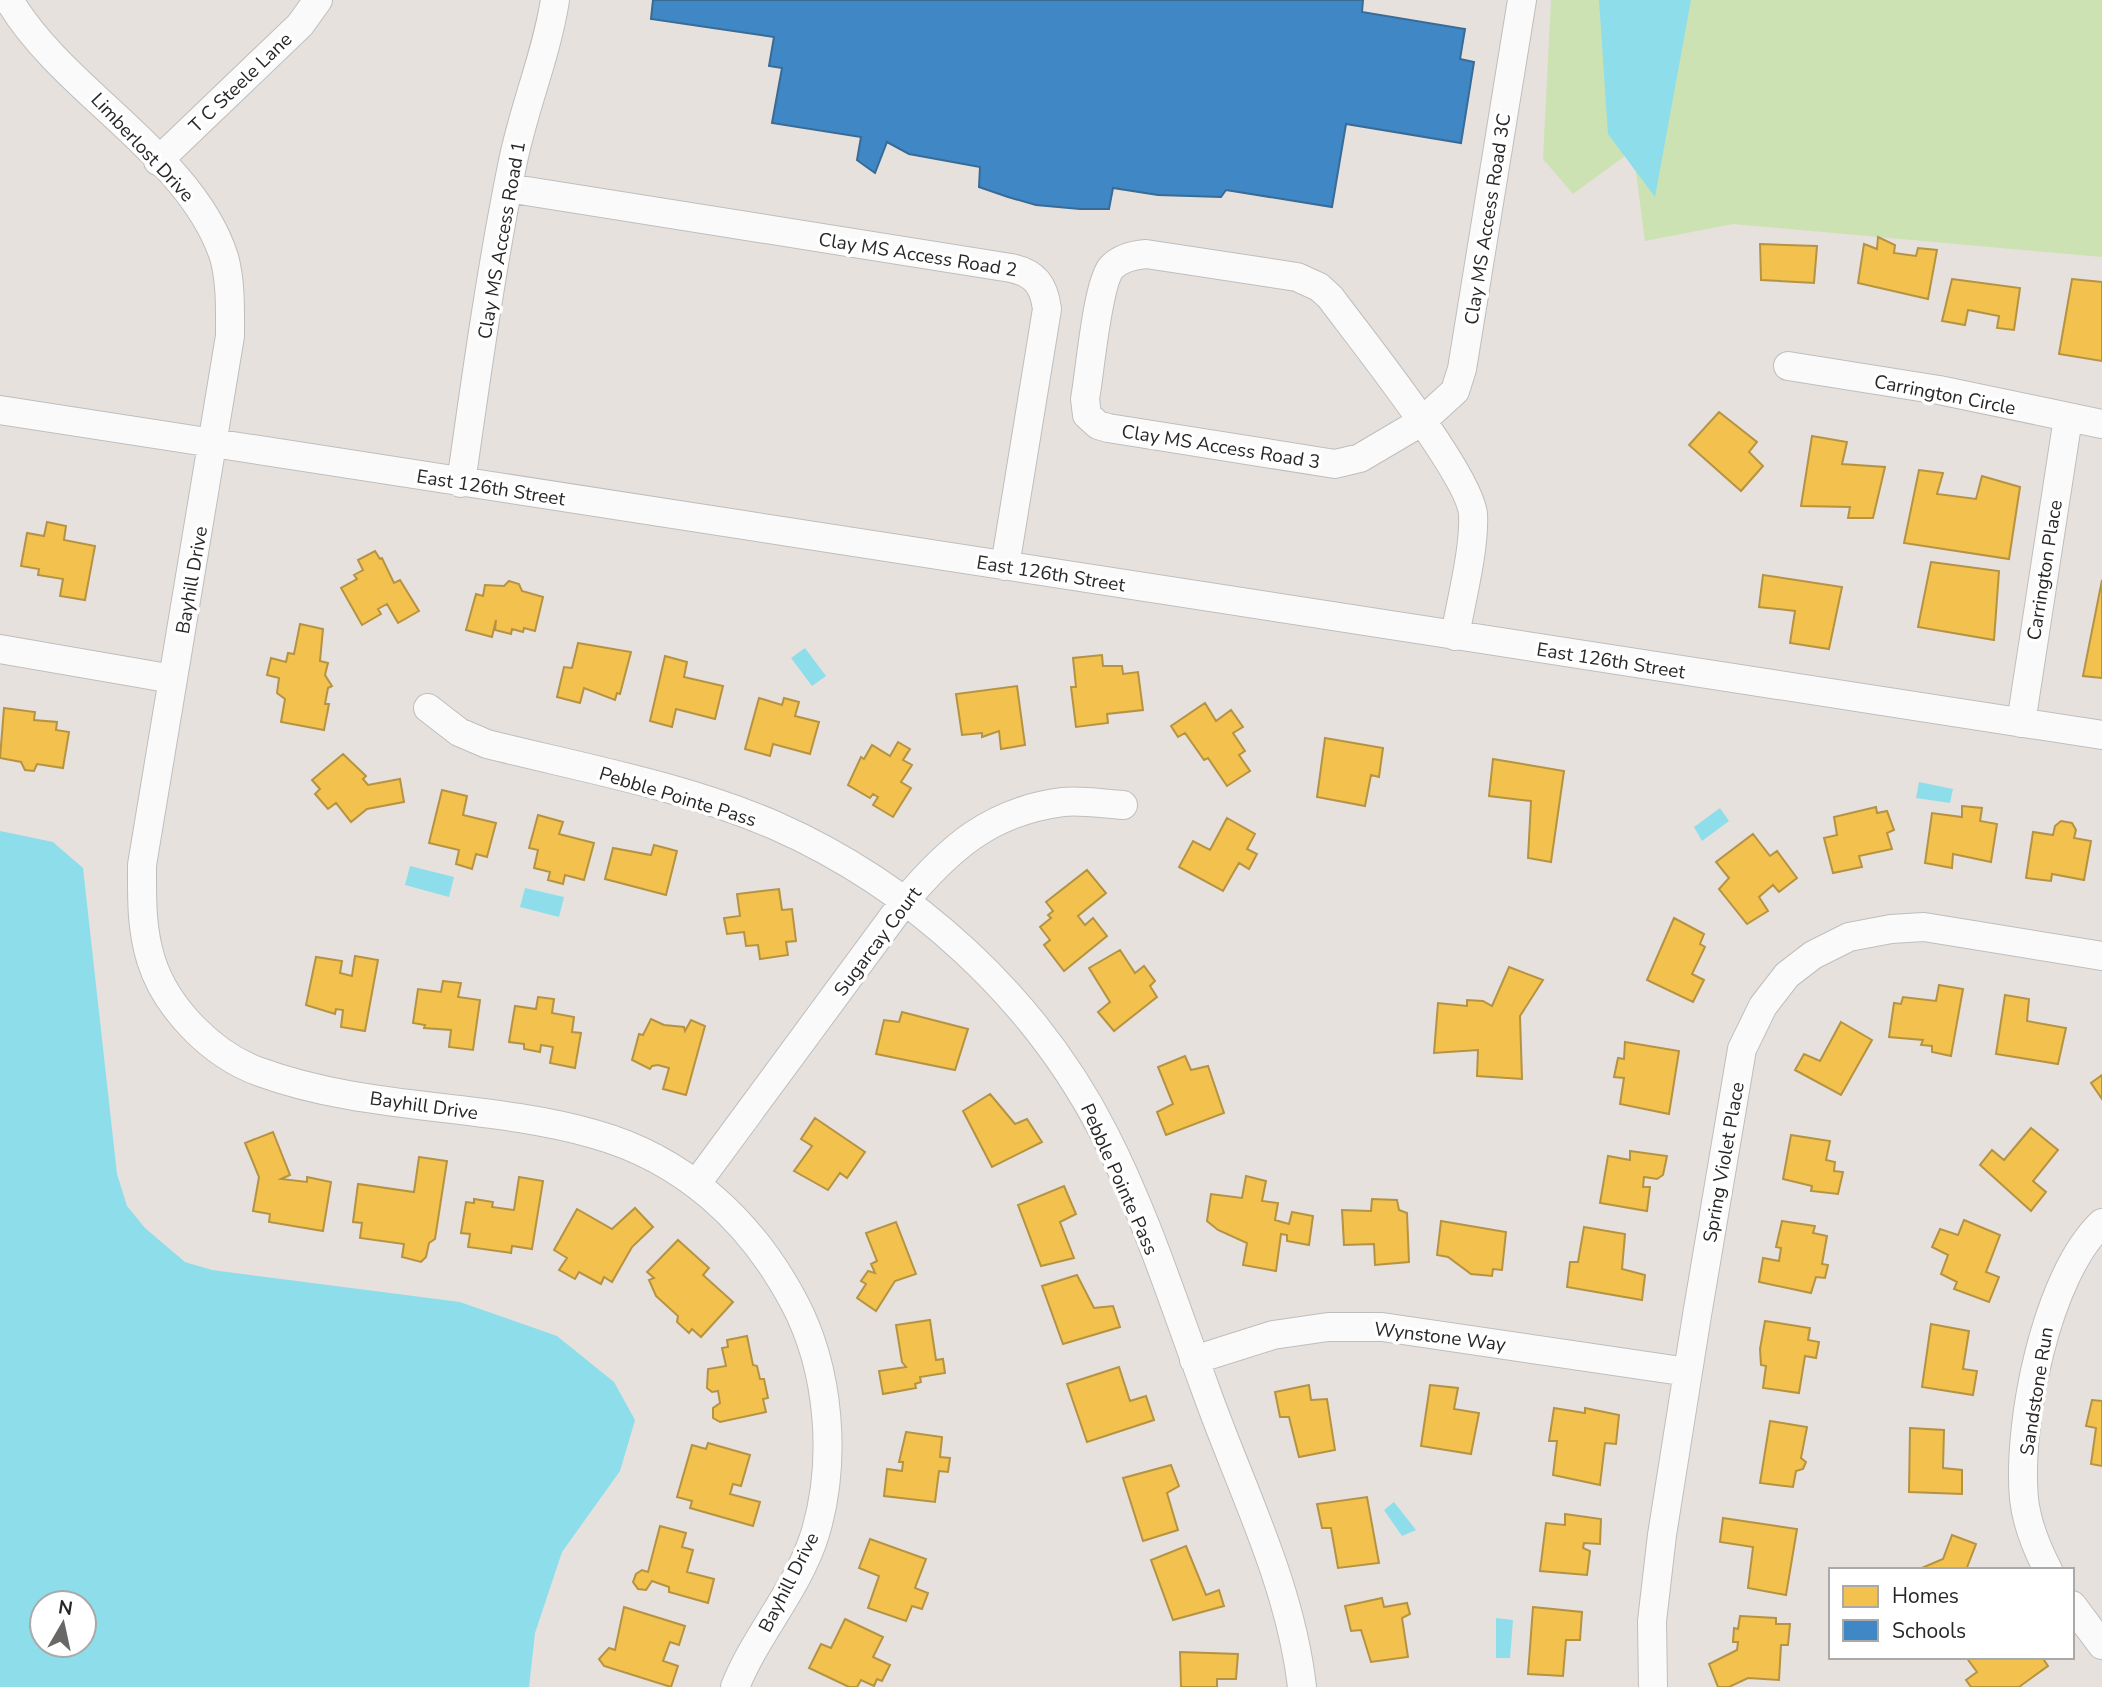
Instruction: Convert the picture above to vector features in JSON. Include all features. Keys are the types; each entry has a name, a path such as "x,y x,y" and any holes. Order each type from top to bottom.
{"street":[{"name":"Limberlost Drive","path":"9,0 39,40 193,198 217,239 225,260 230,336 215,443"},
{"name":"T C Steele Lane","path":"158,161 300,25 318,0"},
{"name":"Clay MS Access Road 1","path":"461,483 508,188 526,108 548,38 555,0"},
{"name":"Clay MS Access Road 3C","path":"1421,422 1455,391 1460,382 1522,0"},
{"name":"Clay MS Access Road 2","path":"508,188 997,266 1031,274 1040,283 1047,309 1005,566"},
{"name":"Clay MS Access Road 3","path":"1421,422 1393,435 1360,458 1335,464 1098,425 1091,420 1084,408 1106,278 1118,262 1146,254 1308,281 1330,297 1421,422 1459,477 1473,513 1455,636"},
{"name":"Carrington Circle","path":"1788,366 1939,390 2102,424"},
{"name":"East 126th Street","path":"0,410 2102,735"},
{"name":"Carrington Place","path":"2021,723 2068,418"},
{"name":"Bayhill Drive","path":"215,443 142,864 142,918 151,959 160,981 195,1030 217,1048 256,1071 306,1086 524,1119 596,1134 643,1153 698,1183 758,1243 780,1275 813,1348 827,1422 827,1460 815,1535 735,1687"},
{"path":"0,649 173,679"},
{"name":"Pebble Pointe Pass","path":"428,708 459,732 487,744 720,804 823,848 904,902 991,976 1030,1019 1078,1087 1105,1135 1140,1215 1283,1592 1302,1687"},
{"name":"Sugarcay Court","path":"698,1183 904,902 936,864 969,837 1009,814 1065,802 1123,805"},
{"name":"Spring Violet Place","path":"1653,1687 1652,1621 1656,1584 1688,1372 1742,1049 1763,1006 1787,975 1813,955 1849,937 1891,929 1924,927 2102,956"},
{"name":"Sandstone Run","path":"2047,1568 2031,1536 2024,1500 2023,1467 2032,1399 2049,1315 2064,1278 2102,1223"},
{"name":"Wynstone Way","path":"1194,1360 1273,1335 1328,1327 1382,1326 1688,1372"},
{"path":"2074,1608 2102,1645"}],"green space":[{"path":"1551,0 2102,0 2102,257 1733,224 1645,241 1633,150 1573,194 1543,159"}],"water":[{"path":"1599,0 1691,0 1655,197 1608,134"},
{"path":"805,648 826,676 812,686 791,658"},
{"path":"1919,782 1953,789 1950,803 1916,798"},
{"path":"1720,808 1729,821 1702,841 1694,827"},
{"path":"0,831 53,842 83,868 117,1174 127,1206 145,1228 185,1262 212,1270 460,1302 557,1336 614,1382 635,1420 620,1471 562,1552 535,1633 529,1687 0,1687"},
{"path":"410,866 454,877 449,897 405,885"},
{"path":"525,888 564,897 559,917 520,907"},
{"path":"1394,1502 1416,1530 1402,1536 1384,1510"},
{"path":"1496,1618 1513,1620 1510,1658 1496,1658"}],"building: Homes":[{"path":"1878,237 1895,245 1894,253 1916,256 1918,248 1937,250 1928,299 1858,283 1864,244 1877,249"},
{"path":"1760,244 1817,246 1814,283 1761,280"},
{"path":"1952,279 2020,288 2014,330 1997,328 1999,316 1968,310 1965,325 1942,321"},
{"path":"2072,279 2102,282 2102,361 2059,354"},
{"path":"1719,412 1757,442 1749,452 1763,466 1741,491 1689,445"},
{"path":"1812,436 1847,442 1842,464 1885,467 1873,518 1848,518 1850,507 1801,506"},
{"path":"1919,470 1943,473 1937,494 1976,499 1982,476 2020,487 2009,559 1904,543"},
{"path":"47,522 66,526 64,540 95,546 85,600 60,596 63,579 38,575 39,569 21,566 27,533 44,536"},
{"path":"375,551 380,559 382,558 394,583 400,580 419,611 398,623 387,604 378,609 381,614 362,625 341,588 357,579 354,575 363,570 358,560"},
{"path":"1931,562 1999,571 1994,640 1918,627"},
{"path":"1763,575 1842,587 1829,649 1790,643 1795,611 1759,607"},
{"path":"2102,580 2102,678 2083,676"},
{"path":"509,581 519,584 522,591 543,597 535,631 512,629 511,634 495,630 496,620 492,637 466,630 476,594 483,596 485,585 504,586"},
{"path":"300,624 323,629 320,661 328,663 325,675 332,686 328,688 325,704 329,704 324,730 281,722 285,699 277,693 279,678 267,675 271,658 286,662 288,653 294,654"},
{"path":"578,643 631,652 620,694 617,693 615,700 584,688 580,703 557,697 564,667 572,668"},
{"path":"1102,655 1103,666 1122,666 1123,674 1138,672 1143,710 1107,714 1108,723 1076,727 1071,687 1076,687 1073,658"},
{"path":"665,656 687,662 684,677 723,686 715,719 676,709 672,727 650,721"},
{"path":"1017,686 1025,745 1001,749 999,731 982,737 982,733 962,735 956,694"},
{"path":"759,698 782,705 784,698 799,702 795,716 819,722 810,754 773,744 770,756 745,749"},
{"path":"1205,703 1216,721 1231,710 1243,727 1233,733 1245,751 1239,755 1250,771 1227,786 1208,758 1204,760 1185,733 1178,737 1171,726"},
{"path":"4,708 35,712 34,720 57,722 56,730 69,732 63,768 37,764 34,771 25,770 21,762 0,758"},
{"path":"1325,738 1383,748 1379,777 1371,775 1365,806 1317,797"},
{"path":"898,742 910,749 903,760 912,765 901,782 911,788 893,817 873,805 878,797 873,794 870,798 848,785 861,757 864,759 872,745 890,756"},
{"path":"343,754 366,776 363,779 368,785 400,779 404,802 367,809 351,822 336,803 328,809 315,794 320,789 312,780"},
{"path":"1493,759 1564,771 1551,862 1528,858 1531,801 1489,796"},
{"path":"442,790 467,796 463,815 496,823 487,857 476,854 472,869 456,864 459,850 429,843"},
{"path":"1962,806 1982,808 1980,821 1997,824 1991,862 1953,854 1952,868 1925,863 1932,813 1962,817"},
{"path":"1876,807 1877,813 1887,811 1894,830 1887,833 1892,849 1859,856 1862,867 1833,873 1824,838 1837,835 1834,817"},
{"path":"538,815 563,822 559,834 594,843 584,880 565,875 563,884 548,880 550,872 534,868 538,850 529,848"},
{"path":"1227,818 1255,834 1247,849 1257,854 1249,869 1239,863 1223,891 1179,867 1193,841 1210,850"},
{"path":"2061,821 2072,823 2076,830 2074,838 2091,841 2084,880 2052,874 2051,881 2026,878 2033,832 2053,835 2055,826"},
{"path":"1753,834 1770,856 1777,851 1797,878 1779,892 1773,885 1759,897 1768,911 1747,924 1719,889 1729,878 1716,862"},
{"path":"654,845 677,851 666,895 605,879 613,848 651,855"},
{"path":"1087,870 1106,893 1078,916 1085,925 1093,918 1107,936 1064,971 1044,945 1050,940 1040,927 1051,918 1048,915 1053,911 1046,902"},
{"path":"779,889 782,910 792,909 796,941 786,942 788,955 760,959 758,945 746,946 744,932 727,934 724,918 740,916 737,894"},
{"path":"1674,918 1704,934 1700,944 1705,947 1692,974 1704,980 1693,1002 1647,980"},
{"path":"1120,950 1135,973 1144,966 1155,981 1150,986 1157,997 1114,1031 1098,1012 1110,1002 1089,968"},
{"path":"355,956 378,960 365,1031 341,1027 343,1010 336,1009 335,1014 306,1005 316,957 342,961 340,973 352,976"},
{"path":"1509,967 1543,980 1520,1016 1522,1079 1477,1076 1478,1050 1434,1053 1438,1003 1467,1006 1467,1000 1483,1001 1492,1006"},
{"path":"443,981 461,983 458,997 480,1000 473,1050 449,1047 451,1030 424,1028 425,1025 413,1023 418,989 441,992"},
{"path":"1939,985 1963,989 1951,1056 1932,1052 1932,1046 1921,1045 1923,1040 1889,1037 1894,1003 1901,1004 1903,997 1936,1001"},
{"path":"2005,995 2029,999 2027,1021 2066,1028 2058,1064 1996,1054"},
{"path":"538,997 554,999 552,1013 574,1017 572,1032 581,1033 575,1068 550,1063 553,1047 541,1045 540,1052 524,1049 524,1044 509,1042 515,1006 536,1009"},
{"path":"902,1012 968,1029 955,1070 876,1054 884,1020 899,1022"},
{"path":"651,1019 664,1025 684,1027 685,1031 691,1020 705,1026 686,1095 663,1089 669,1068 658,1065 650,1069 632,1060 639,1034 643,1035"},
{"path":"1841,1022 1872,1040 1841,1095 1795,1070 1804,1054 1820,1061"},
{"path":"1625,1042 1679,1051 1669,1114 1620,1104 1624,1078 1614,1077 1618,1058 1624,1059"},
{"path":"1185,1056 1191,1070 1208,1066 1224,1113 1166,1135 1157,1112 1173,1104 1158,1067"},
{"path":"2102,1075 2102,1099 2091,1083"},
{"path":"990,1094 1015,1124 1027,1119 1042,1142 992,1167 963,1111"},
{"path":"815,1118 865,1152 847,1178 840,1173 828,1190 794,1171 812,1146 801,1139"},
{"path":"2031,1128 2058,1150 2033,1181 2046,1192 2031,1211 1980,1165 1992,1150 2004,1160"},
{"path":"273,1132 290,1175 281,1179 307,1182 307,1177 331,1182 323,1231 269,1222 270,1214 253,1211 259,1177 245,1143"},
{"path":"1791,1135 1830,1141 1826,1160 1835,1162 1834,1171 1843,1172 1838,1194 1811,1191 1812,1186 1783,1179"},
{"path":"1630,1151 1667,1156 1663,1175 1657,1179 1644,1177 1643,1187 1650,1187 1647,1211 1600,1203 1608,1156 1630,1160"},
{"path":"419,1157 447,1161 435,1239 429,1243 426,1257 421,1262 402,1257 404,1244 360,1238 362,1223 353,1222 358,1184 414,1192"},
{"path":"1246,1176 1266,1181 1262,1201 1278,1203 1275,1220 1289,1224 1292,1212 1313,1216 1309,1245 1287,1241 1287,1235 1281,1234 1276,1271 1243,1265 1247,1243 1218,1230 1207,1221 1211,1194 1242,1198"},
{"path":"519,1177 543,1181 532,1249 512,1246 511,1253 468,1247 470,1234 461,1233 466,1202 474,1203 474,1199 493,1202 492,1207 514,1210"},
{"path":"1064,1186 1076,1214 1060,1222 1074,1258 1041,1266 1018,1205"},
{"path":"1372,1199 1397,1200 1399,1210 1407,1213 1409,1262 1375,1265 1374,1244 1344,1245 1342,1210 1371,1211"},
{"path":"635,1208 653,1227 632,1247 612,1282 604,1277 601,1284 579,1272 575,1279 559,1270 567,1258 554,1250 577,1209 612,1229"},
{"path":"1964,1220 2000,1235 1986,1272 1999,1277 1989,1302 1954,1289 1957,1282 1941,1274 1948,1255 1932,1247 1940,1229 1958,1235"},
{"path":"1441,1221 1506,1232 1502,1270 1493,1269 1492,1276 1471,1274 1448,1257 1437,1255"},
{"path":"1782,1221 1815,1226 1813,1233 1827,1236 1822,1264 1828,1265 1825,1278 1816,1277 1811,1293 1759,1282 1763,1258 1779,1261 1781,1248 1776,1247"},
{"path":"896,1222 916,1274 895,1281 876,1311 857,1298 866,1284 861,1281 868,1271 875,1273 871,1264 877,1261 866,1233"},
{"path":"1584,1227 1625,1234 1622,1269 1645,1275 1642,1300 1567,1287 1570,1262 1578,1262"},
{"path":"678,1240 709,1268 703,1275 733,1302 701,1337 692,1329 689,1333 677,1322 678,1316 656,1296 649,1280 654,1278 647,1272"},
{"path":"1077,1275 1094,1308 1113,1306 1120,1327 1063,1344 1042,1286"},
{"path":"930,1320 936,1360 943,1359 945,1373 920,1377 921,1382 915,1384 916,1388 883,1394 879,1371 906,1367 902,1362 896,1325"},
{"path":"1765,1321 1810,1328 1808,1340 1819,1342 1816,1358 1805,1356 1799,1393 1763,1388 1766,1366 1761,1365 1760,1349"},
{"path":"1931,1324 1969,1331 1963,1369 1977,1371 1973,1395 1922,1387"},
{"path":"747,1336 753,1365 757,1366 760,1379 764,1379 768,1398 763,1399 766,1412 720,1422 713,1418 713,1408 720,1403 718,1391 712,1392 707,1388 708,1369 726,1366 722,1348 728,1347 727,1340"},
{"path":"1119,1367 1130,1401 1146,1396 1154,1420 1087,1442 1067,1384"},
{"path":"1309,1385 1311,1400 1327,1399 1335,1450 1299,1457 1289,1417 1280,1417 1275,1392"},
{"path":"1430,1385 1458,1388 1454,1409 1479,1413 1471,1454 1421,1446"},
{"path":"2092,1400 2102,1401 2102,1466 2091,1464 2096,1428 2086,1426"},
{"path":"1554,1408 1585,1413 1585,1408 1619,1415 1616,1444 1605,1443 1600,1485 1553,1475 1557,1441 1549,1441"},
{"path":"1770,1421 1807,1427 1801,1458 1806,1462 1803,1469 1796,1471 1793,1487 1760,1483"},
{"path":"1910,1428 1944,1430 1943,1468 1962,1470 1962,1494 1909,1492"},
{"path":"906,1432 942,1437 940,1457 950,1458 948,1472 939,1471 935,1502 884,1496 887,1469 902,1471 903,1462 899,1462"},
{"path":"708,1443 750,1455 741,1486 733,1484 730,1494 760,1502 753,1526 690,1508 692,1501 677,1497 692,1445 706,1449"},
{"path":"1171,1465 1179,1486 1167,1493 1178,1530 1143,1541 1123,1478"},
{"path":"1367,1497 1379,1563 1338,1568 1331,1528 1322,1528 1317,1504"},
{"path":"1565,1514 1601,1519 1600,1544 1584,1543 1583,1548 1590,1551 1587,1575 1540,1571 1546,1523 1565,1525"},
{"path":"1723,1518 1797,1529 1786,1595 1748,1588 1753,1547 1720,1542"},
{"path":"660,1526 686,1533 682,1547 693,1550 687,1572 714,1579 708,1603 669,1592 669,1587 652,1581 646,1590 638,1589 633,1582 636,1574 642,1570 648,1572"},
{"path":"1952,1535 1976,1544 1967,1568 1922,1568 1943,1559"},
{"path":"870,1539 926,1559 915,1588 928,1593 922,1609 912,1606 906,1621 868,1608 879,1576 859,1568"},
{"path":"1186,1546 1206,1595 1219,1590 1224,1606 1173,1620 1151,1560"},
{"path":"1382,1598 1384,1607 1407,1603 1410,1614 1402,1618 1408,1657 1371,1662 1361,1630 1351,1631 1345,1606"},
{"path":"624,1607 685,1626 679,1645 670,1642 663,1661 678,1666 671,1687 604,1666 599,1659 609,1648 615,1650"},
{"path":"1533,1607 1582,1612 1580,1640 1566,1640 1563,1676 1528,1674"},
{"path":"1740,1616 1776,1618 1776,1624 1790,1624 1788,1645 1781,1645 1779,1680 1748,1678 1729,1687 1718,1687 1709,1664 1737,1650 1738,1642 1733,1642 1734,1628 1738,1629"},
{"path":"845,1619 883,1637 873,1657 890,1665 882,1681 877,1679 874,1686 861,1680 857,1687 849,1687 809,1668 821,1644 831,1648"},
{"path":"1180,1652 1238,1654 1236,1679 1217,1679 1217,1687 1181,1687"},
{"path":"1967,1659 2043,1659 2048,1666 2019,1687 1971,1687 1966,1680 1977,1672"}],"building: Schools":[{"path":"653,0 1363,0 1362,12 1465,29 1460,59 1474,62 1461,143 1346,124 1332,207 1226,190 1221,197 1158,195 1113,188 1109,209 1080,209 1036,205 979,187 980,167 909,154 887,142 875,173 857,160 861,137 772,123 782,68 769,66 774,37 651,19"}]}
